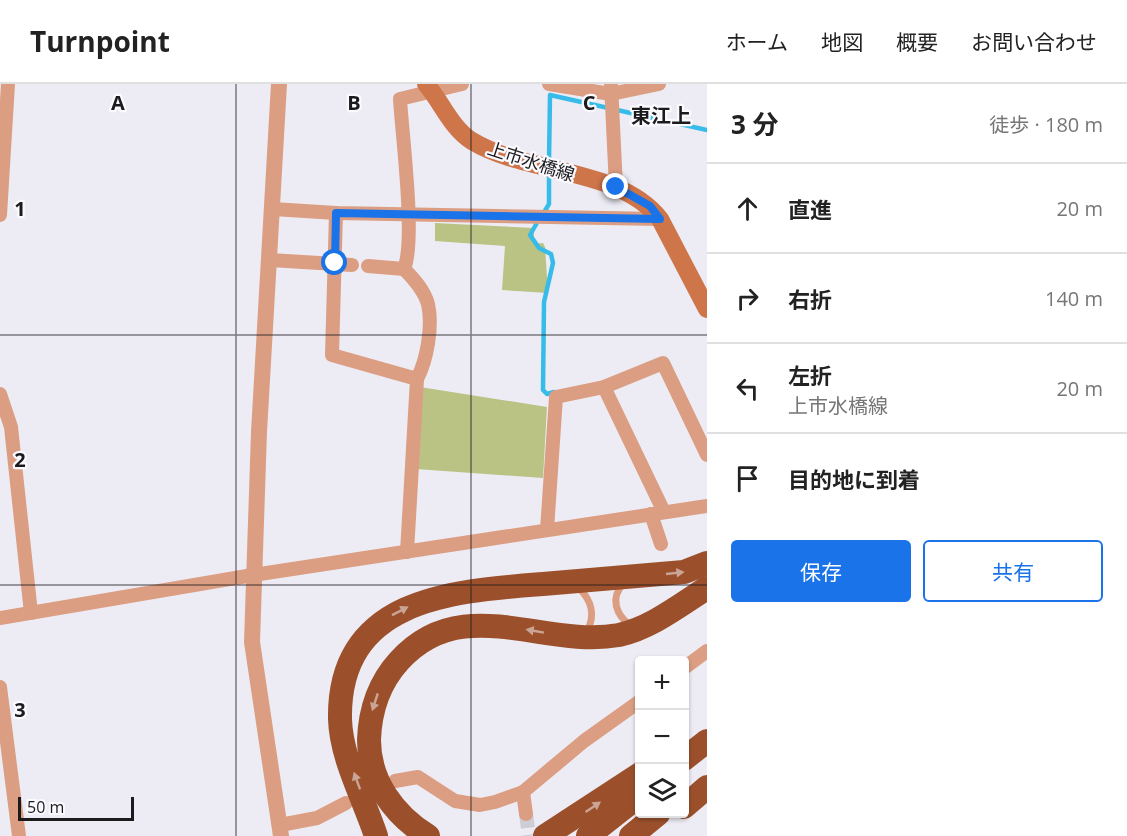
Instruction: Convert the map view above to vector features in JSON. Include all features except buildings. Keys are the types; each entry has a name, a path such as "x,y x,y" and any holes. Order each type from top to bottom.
{"highway":[{"path":"376,836 344,741 340,720 345,677 362,644 372,631 390,616 423,601 473,590 684,572 707,563"},
{"path":"428,836 408,823 384,794 374,771 369,748 370,726 380,689 391,670 420,643 459,627 502,625 571,637 621,634 644,626 707,588"},
{"path":"689,739 707,726"},
{"path":"689,755 707,741"},
{"path":"689,788 707,774"},
{"path":"545,836 635,777"},
{"path":"689,803 707,787"},
{"path":"588,836 635,798"},
{"path":"631,836 652,818"},
{"path":"653,836 673,818"}],"main road":[{"name":"上市水橋線","path":"429,88 450,118 469,139 491,152 616,187 650,206 660,219 707,309"}],"street":[{"path":"0,216 8,84"},
{"path":"279,84 253,575 252,642 280,831 317,818 346,803"},
{"path":"399,84 408,214 407,261 404,269"},
{"path":"400,99 429,88 462,84"},
{"path":"549,84 611,89 659,84"},
{"path":"611,89 616,187"},
{"path":"273,209 336,213 660,219"},
{"path":"336,213 332,355 417,379"},
{"path":"270,260 352,265"},
{"path":"368,266 404,269 418,283 428,304 428,334 423,368 417,379 407,552"},
{"path":"547,530 556,397 597,388 663,363 707,454"},
{"path":"597,388 658,513 661,543"},
{"path":"0,394 11,427 31,613"},
{"path":"0,618 253,575 707,506"},
{"path":"689,666 706,657"},
{"path":"0,687 19,836"},
{"path":"395,781 418,777 455,801 480,805 523,792 584,741 635,704"},
{"path":"523,792 526,814"}],"lane":[{"path":"630,577 615,596 616,608 621,619 632,626 644,626"},
{"path":"563,582 576,585 588,597 592,611 592,621 587,631 571,637"}],"green space":[{"path":"435,223 534,228 534,244 543,243 545,247 548,293 502,290 505,246 435,241"},
{"path":"420,387 547,407 543,478 416,469"}],"waterway":[{"path":"549,162 550,95 707,130"},
{"path":"543,214 549,204 549,173"},
{"path":"538,221 530,235 539,248 551,254 553,263 544,302 543,390 547,394 554,392"}],"tunnel":[{"path":"526,814 529,836"}],"district":[{"name":"東江上","path":"661,116"}],"route":[{"path":"335,263 336,213 660,219 650,206 616,187"}]}
